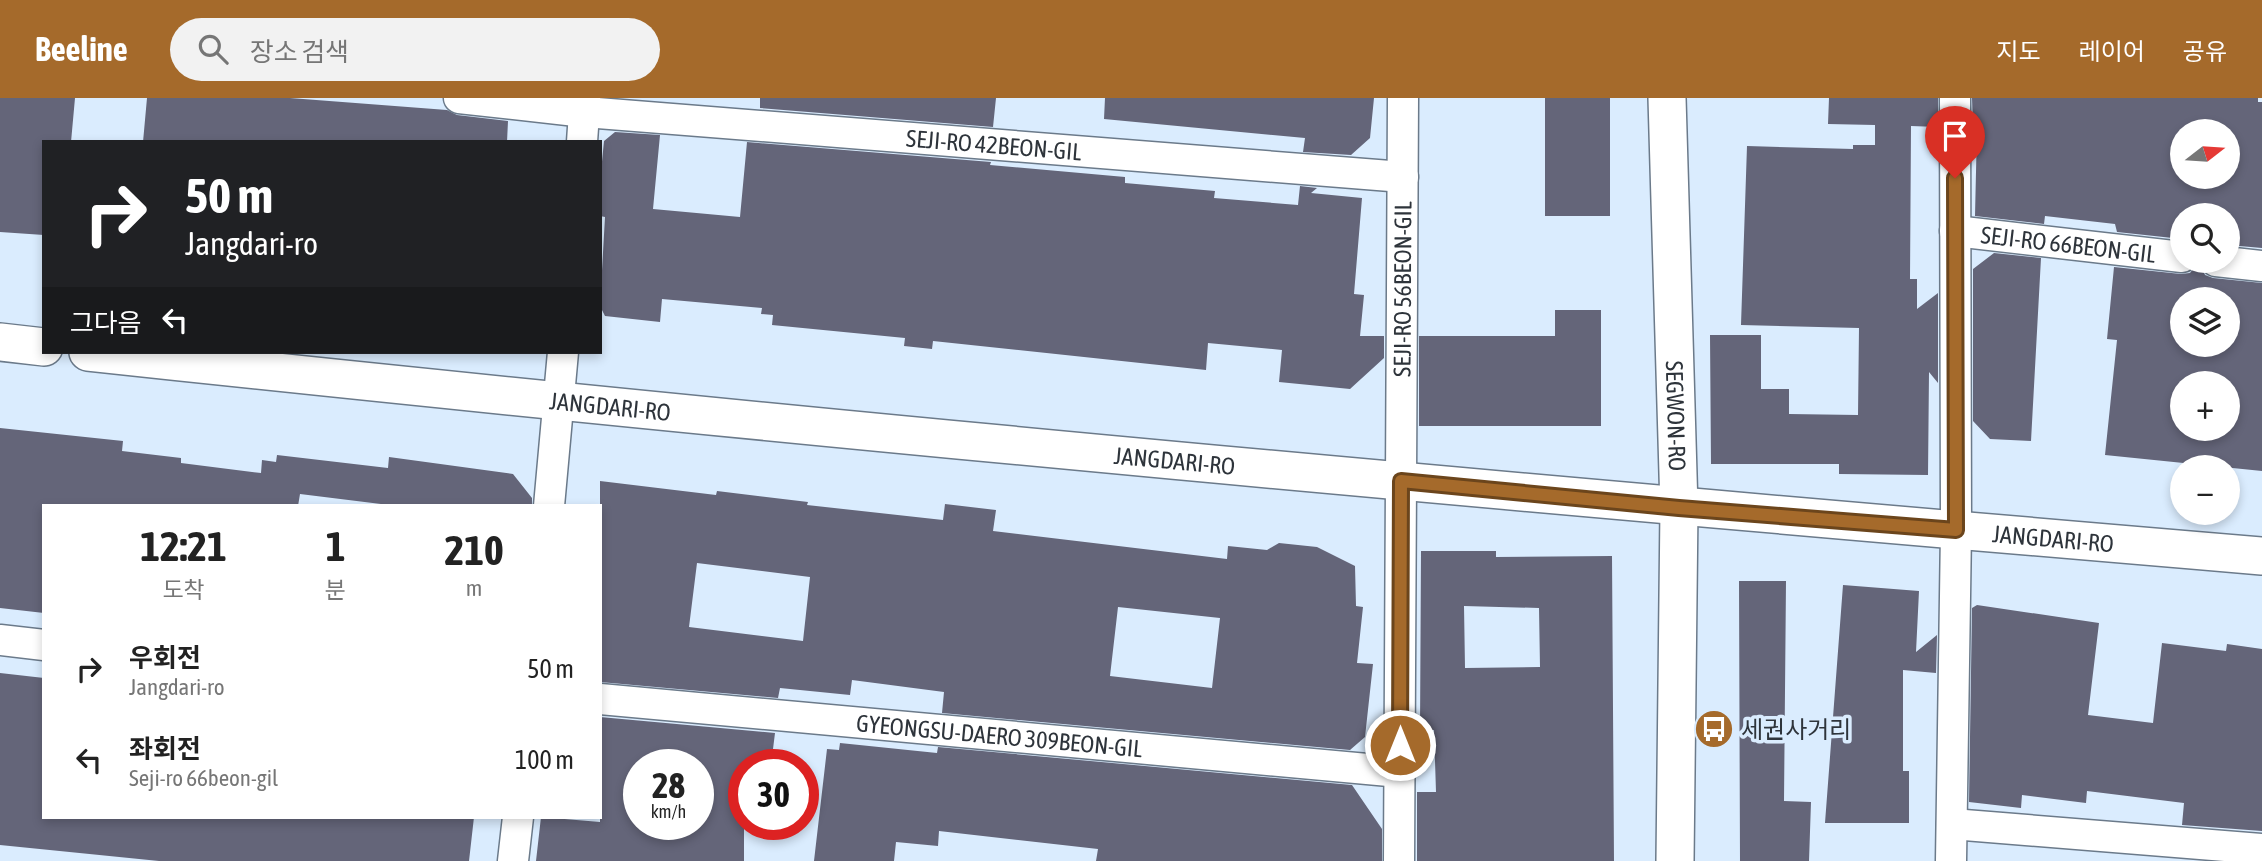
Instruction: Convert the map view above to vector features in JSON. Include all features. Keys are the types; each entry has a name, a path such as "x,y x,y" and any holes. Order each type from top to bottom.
{"street":[{"name":"SEJI-RO 42BEON-GIL","path":"459,98 585,105 1403,177"},
{"name":"SEJI-RO 56BEON-GIL","path":"1399,861 1403,98"},
{"name":"SEGWON-RO","path":"1667,98 1679,508 1675,861"},
{"name":"SEJI-RO 66BEON-GIL","path":"1951,861 1956,530 1955,98"},
{"path":"582,140 585,105"},
{"name":"SEJI-RO 66BEON-GIL","path":"1955,231 2170,256"},
{"path":"2240,264 2262,266"},
{"path":"0,342 42,347"},
{"name":"JANGDARI-RO","path":"107,354 558,402 1679,508 2262,556"},
{"path":"549,504 563,354"},
{"path":"0,640 42,645"},
{"name":"GYEONGSU-DAERO 309BEON-GIL","path":"602,699 1400,772"},
{"path":"513,861 518,819"},
{"path":"1951,824 2262,849"}],"building":[{"path":"0,98 75,98 71,140 42,140 42,235 0,232"},
{"path":"147,98 290,98 447,110 457,115 508,121 507,140 143,140"},
{"path":"760,98 996,98 993,127 760,108"},
{"path":"1105,98 1374,98 1370,138 1351,155 1303,152 1305,138 1104,119"},
{"path":"1545,98 1610,98 1610,216 1545,216"},
{"path":"1829,98 1938,98 1938,127 1911,126 1910,279 1917,279 1917,309 1938,293 1938,383 1929,372 1928,475 1839,474 1839,464 1711,464 1710,335 1761,335 1761,389 1789,389 1789,414 1858,415 1859,328 1741,325 1747,146 1853,149 1853,145 1875,145 1875,125 1828,124"},
{"path":"1972,98 2258,98 2258,102 2262,102 2262,248 2240,246 2240,203 2170,203 2170,238 2117,232 2115,224 2045,216 2044,224 1975,216 1977,128 1973,127"},
{"path":"615,132 660,135 653,209 740,217 747,142 991,162 990,165 1125,177 1125,183 1215,191 1214,198 1298,205 1300,186 1317,188 1311,193 1362,198 1354,294 1364,295 1360,336 1384,336 1384,358 1350,389 1279,382 1282,350 1208,343 1206,370 933,341 932,349 904,346 905,338 772,325 773,315 761,314 762,308 662,299 660,322 605,316 602,310 604,141"},
{"path":"1994,253 2041,258 2031,441 1990,439 1973,421 1973,269"},
{"path":"2114,267 2181,274 2204,273 2213,278 2262,283 2262,471 2240,469 2240,455 2170,455 2170,462 2105,455 2117,340 2107,339"},
{"path":"1555,310 1601,310 1601,426 1419,426 1419,336 1555,336"},
{"path":"0,428 123,441 122,451 181,458 181,463 261,473 262,460 276,462 277,455 388,468 389,457 513,474 532,498 532,504 381,504 300,494 298,504 42,504 42,613 0,608"},
{"path":"600,481 716,495 717,491 808,502 807,505 943,520 945,504 996,510 993,531 1227,559 1228,546 1267,550 1279,543 1317,547 1355,566 1356,606 1363,607 1357,663 1373,664 1365,737 1350,750 942,713 944,692 852,680 850,695 780,688 778,698 602,682","holes":["697,563 810,577 803,641 689,627","1118,607 1220,618 1212,688 1110,676"]},
{"path":"1421,551 1496,551 1496,557 1612,556 1614,861 1417,861 1417,792 1436,792 1434,730 1420,730","holes":["1464,606 1539,608 1540,667 1465,668"]},
{"path":"1739,581 1786,581 1784,801 1811,802 1809,861 1740,861"},
{"path":"1843,585 1919,591 1916,652 1937,635 1936,673 1903,670 1903,771 1909,771 1909,823 1825,823"},
{"path":"1977,605 2099,623 2088,715 2153,723 2162,643 2226,651 2227,644 2262,649 2262,831 2182,825 2184,803 2087,791 2086,803 2022,795 2021,808 1969,802 1972,608"},
{"path":"0,673 42,678 42,819 474,819 469,861 159,861 0,845"},
{"path":"602,717 775,733 773,749 728,749 728,840 744,840 744,861 536,861 541,819 600,822 602,819"},
{"path":"840,743 937,753 938,747 1352,785 1382,829 1382,861 1096,861 1098,849 939,831 938,846 896,842 894,861 814,861 816,840 819,840 827,749 839,750"}],"place":[{"name":"세권사거리","path":"1714,729"}],"route":[{"path":"1400,745 1401,481 1679,508 1956,530 1955,178"}]}
